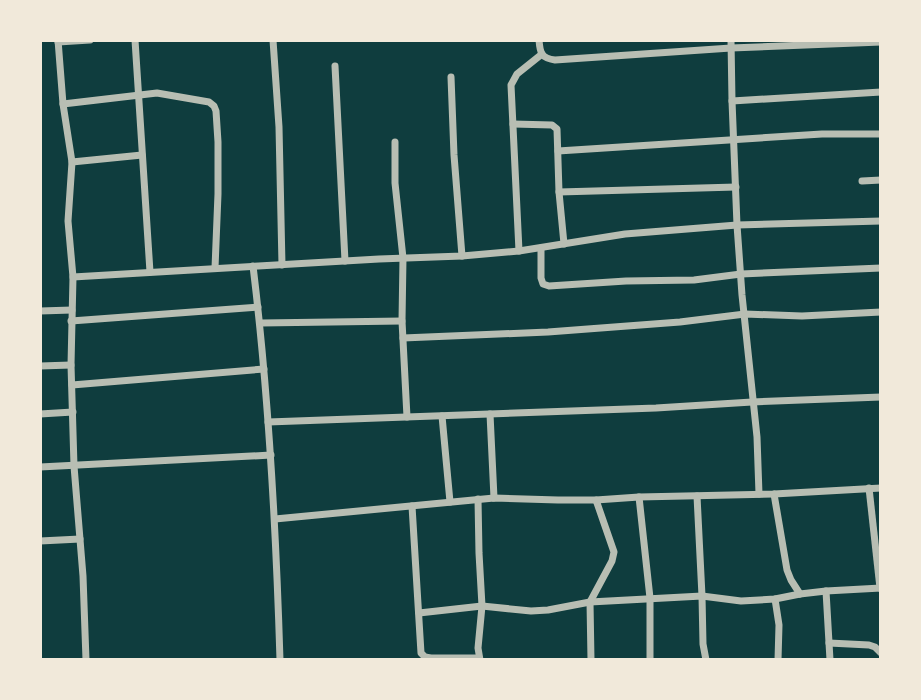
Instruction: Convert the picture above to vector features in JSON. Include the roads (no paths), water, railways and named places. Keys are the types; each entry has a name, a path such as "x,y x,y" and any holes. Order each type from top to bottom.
{"street":[{"path":"86,660 72,412 73,277 68,221 72,162 63,104 58,41 90,40"},
{"path":"135,40 150,272"},
{"path":"272,40 279,127 282,265"},
{"path":"540,40 542,54 547,59 555,60 731,44 881,42"},
{"path":"731,44 737,225 757,437 759,494"},
{"path":"519,251 511,93 517,74 542,54"},
{"path":"335,66 345,261"},
{"path":"451,77 462,256"},
{"path":"732,101 881,92"},
{"path":"63,104 164,93 209,102 214,106 218,194 215,268"},
{"path":"513,124 555,127 564,244"},
{"path":"558,151 822,134 881,134"},
{"path":"395,142 407,417"},
{"path":"72,162 142,155"},
{"path":"862,181 881,180"},
{"path":"559,192 736,187"},
{"path":"73,277 462,256 519,251 625,234 737,225 881,221"},
{"path":"541,248 541,278 544,284 549,286 881,268"},
{"path":"253,267 261,323 271,455 280,660"},
{"path":"71,321 258,307"},
{"path":"40,311 72,310"},
{"path":"403,338 548,332 745,314 802,316 881,312"},
{"path":"261,323 402,321"},
{"path":"40,366 71,365"},
{"path":"72,384 264,369"},
{"path":"268,422 881,397"},
{"path":"40,414 72,412"},
{"path":"490,414 495,498"},
{"path":"442,416 450,502"},
{"path":"40,467 271,455"},
{"path":"419,613 482,606 548,610 590,602 702,596 741,601 881,587 869,488"},
{"path":"275,519 495,498 596,500 774,495 881,488"},
{"path":"774,495 787,570 800,594"},
{"path":"697,496 703,644 706,660"},
{"path":"639,497 650,598 650,660"},
{"path":"412,506 421,653 425,657 480,659 478,648 482,606 478,499"},
{"path":"591,660 590,602 614,552 596,500"},
{"path":"40,541 80,539"},
{"path":"826,591 830,660"},
{"path":"775,599 779,625 778,660"},
{"path":"829,643 869,645 881,653"}]}
